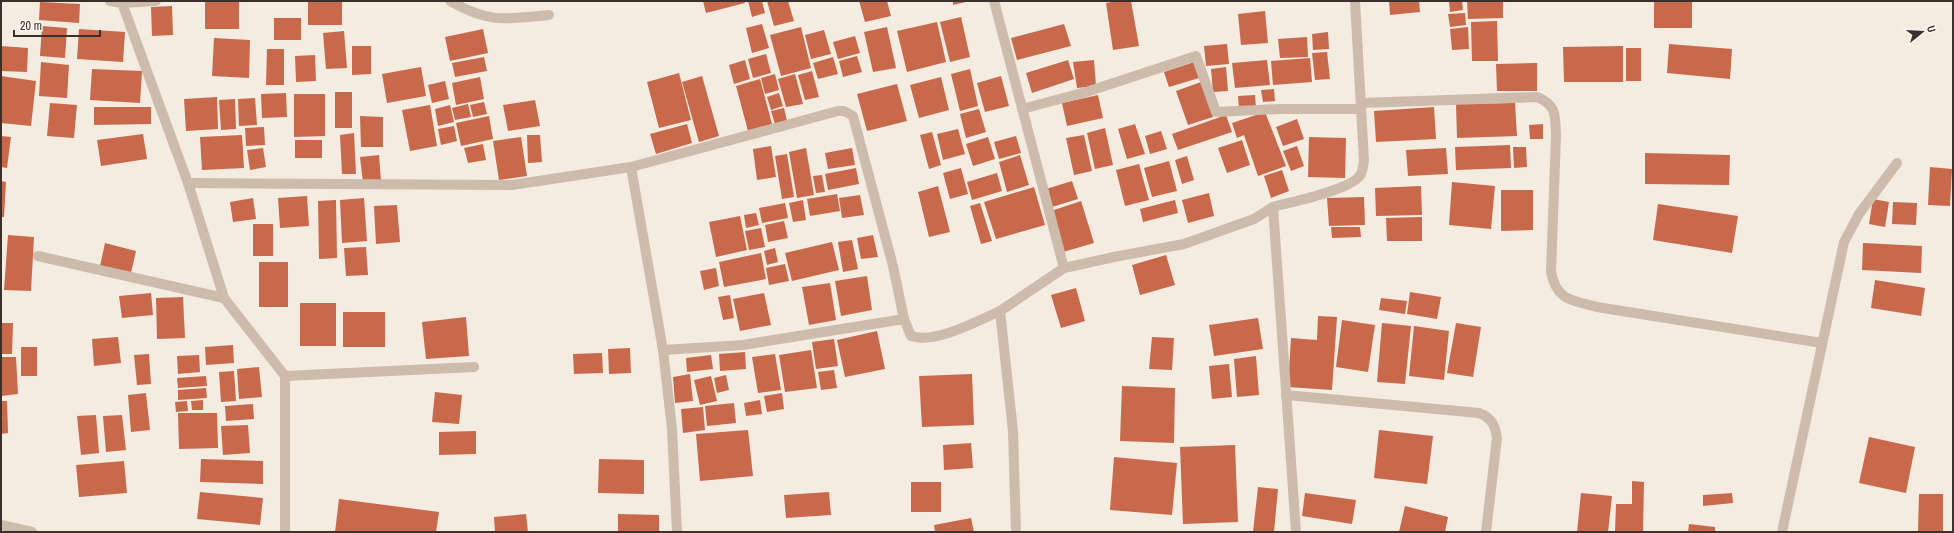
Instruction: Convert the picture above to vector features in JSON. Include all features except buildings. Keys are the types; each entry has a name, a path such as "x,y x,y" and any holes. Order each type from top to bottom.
{"street":[{"path":"110,1 122,3 156,1"},
{"path":"450,1 482,16 496,18 549,14"},
{"path":"994,1 1064,268"},
{"path":"188,183 512,185 631,167 838,111 848,113 853,116 856,122 893,266 904,319 911,336 920,339 956,330 1000,311 1064,268 1184,244 1254,219 1272,207 1331,192 1351,182 1361,174 1364,161 1355,1"},
{"path":"122,3 188,183 224,298 285,376 285,532"},
{"path":"1022,109 1086,92 1196,56 1216,112 1537,97 1549,102 1555,113 1556,136 1551,272 1554,285 1560,294 1568,299 1597,307 1822,343"},
{"path":"1782,532 1844,242 1859,214 1897,163"},
{"path":"631,167 663,350 672,429 677,532"},
{"path":"1272,207 1296,532"},
{"path":"38,256 224,298"},
{"path":"1000,311 1013,431 1016,532"},
{"path":"663,350 743,345 904,319"},
{"path":"285,376 474,366"},
{"path":"1286,394 1479,413 1489,417 1495,425 1497,438 1486,532"},
{"path":"1,525 27,531"}]}
